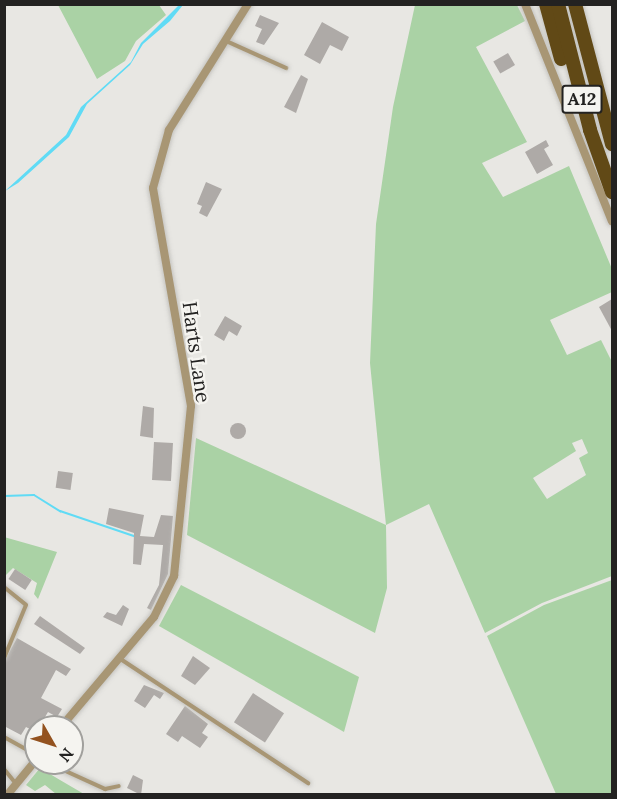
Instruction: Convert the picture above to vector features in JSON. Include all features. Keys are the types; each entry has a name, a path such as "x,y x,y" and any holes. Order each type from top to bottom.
{"highway":[{"name":"A12","path":"546,4 578,111 590,130"},
{"name":"A12","path":"558,4 590,130 612,192"},
{"name":"A12","path":"575,4 612,144"}],"street":[{"name":"Harts Lane","path":"71,715 162,606 174,576 191,406 153,188 169,130 248,4"},
{"path":"525,4 612,222"},
{"path":"8,795 24,775"}],"lane":[{"path":"225,41 286,68"},
{"path":"4,586 26,605 4,658"},
{"path":"120,658 308,783"},
{"path":"4,737 24,748"},
{"path":"4,770 17,784"},
{"path":"74,775 105,789 119,786"}],"green space":[{"path":"58,5 159,5 166,15 136,41 125,61 97,79"},
{"path":"415,5 517,5 525,21 476,47 527,142 482,163 503,197 569,166 612,269 612,292 550,320 567,355 601,340 612,362 612,576 542,603 485,633 429,504 386,525 370,363 376,224 393,107","holes":["582,439 588,453 579,458 586,475 547,499 533,478 576,451 572,443"]},
{"path":"196,438 386,525 387,588 375,633 187,535"},
{"path":"4,537 57,552 38,599 34,594 37,583 13,568 5,576"},
{"path":"612,580 612,794 556,794 487,636 544,605"},
{"path":"181,585 359,677 344,732 159,626"},
{"path":"34,775 52,775 84,794 56,794 45,785 35,791 26,785"}],"water":[{"path":"179,5 183,5 170,21 143,44 130,65 87,104 69,137 18,183 5,191 66,135 81,107 131,62 141,43"}],"building":[{"path":"260,15 279,23 264,45 256,42 262,29 255,26"},
{"path":"322,22 349,37 342,51 330,45 320,64 304,55"},
{"path":"508,53 515,65 500,74 493,62"},
{"path":"301,75 308,79 296,113 284,107"},
{"path":"546,140 549,146 544,149 553,165 537,174 525,152"},
{"path":"206,182 222,189 207,217 199,213 202,206 197,204"},
{"path":"612,299 612,331 599,307"},
{"path":"225,316 242,326 237,336 229,331 224,341 214,335"},
{"path":"143,406 154,408 153,438 140,436"},
{"path":"238,423 244,425 246,431 244,437 238,439 232,437 230,431 232,425"},
{"path":"154,442 173,443 171,481 152,480"},
{"path":"58,471 73,473 70,490 56,488"},
{"path":"109,508 144,515 140,536 154,537 161,515 173,516 168,574 151,610 147,608 159,585 163,545 144,544 141,565 133,564 134,533 106,524"},
{"path":"15,569 32,580 25,590 8,579"},
{"path":"123,605 129,609 122,626 103,617 107,612 116,615"},
{"path":"40,616 85,648 80,654 34,624"},
{"path":"17,638 71,669 66,676 56,670 41,698 62,709 58,715 48,712 46,715 24,715 24,730 21,735 4,726 4,662"},
{"path":"193,656 210,668 195,685 181,676"},
{"path":"144,685 164,693 160,699 154,695 145,708 134,701"},
{"path":"253,693 284,713 265,743 234,722"},
{"path":"185,706 208,724 202,733 208,737 200,748 182,736 178,742 166,734"},
{"path":"133,775 143,780 141,795 127,788"}],"waterway":[{"path":"4,496 34,495 60,511 137,537"}]}
